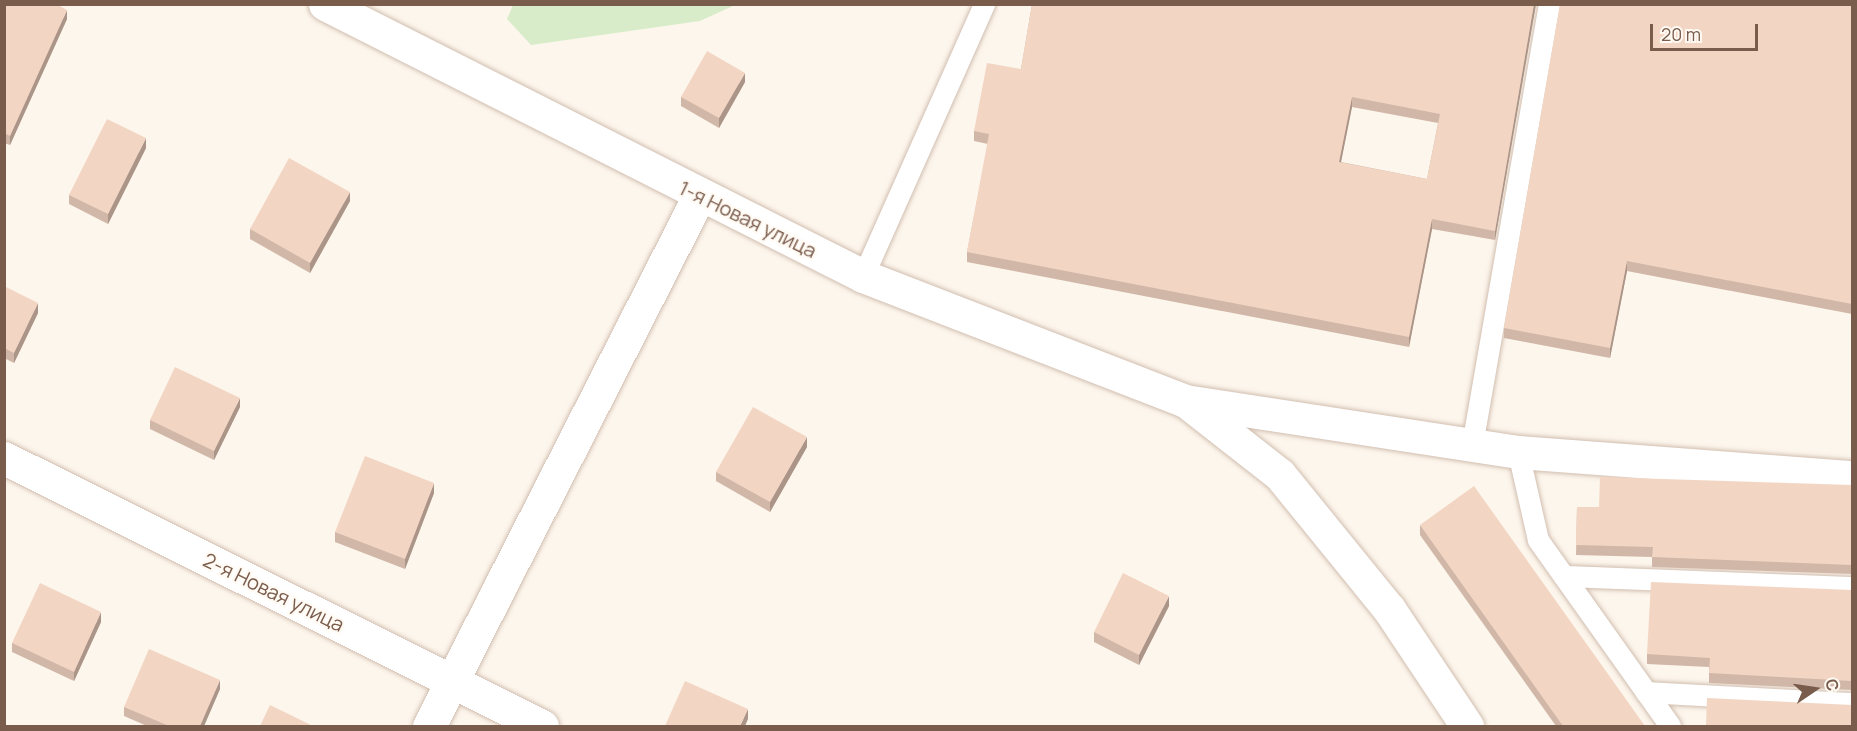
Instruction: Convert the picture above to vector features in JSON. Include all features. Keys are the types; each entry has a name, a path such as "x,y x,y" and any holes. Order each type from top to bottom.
{"street":[{"name":"1-я Новая улица","path":"325,4 699,195 864,276 1185,401"},
{"path":"429,726 699,195"},
{"path":"1185,401 1518,452 1852,477"},
{"path":"1185,401 1280,475 1389,609 1467,726"},
{"name":"2-я Новая улица","path":"4,458 542,726"}],"lane":[{"path":"864,276 984,4"},
{"path":"1472,445 1549,4"},
{"path":"1518,452 1538,540 1670,726"},
{"path":"1564,576 1852,587"},
{"path":"1646,692 1852,703"}],"green space":[{"path":"513,4 735,5 700,21 531,45 507,19"}],"building":[{"path":"4,4 56,4 67,10 10,136 4,133"},
{"path":"1032,4 1534,4 1495,231 1432,219 1409,337 967,252 989,134 974,131 987,63 1021,69","holes":["1352,97 1440,114 1427,179 1339,162"]},
{"path":"1560,4 1852,4 1852,304 1627,261 1610,348 1504,328"},
{"path":"707,51 745,73 719,118 681,97"},
{"path":"107,119 146,138 108,214 69,195"},
{"path":"289,158 350,192 310,263 250,229"},
{"path":"4,286 38,303 14,353 4,348"},
{"path":"175,367 240,398 214,451 150,420"},
{"path":"753,407 807,437 770,502 716,472"},
{"path":"365,456 434,483 405,559 335,532"},
{"path":"1600,477 1852,485 1852,565 1652,557 1653,547 1576,545 1577,507 1599,507"},
{"path":"1474,486 1645,726 1563,726 1420,525"},
{"path":"1123,573 1169,596 1139,655 1094,632"},
{"path":"1651,582 1852,590 1852,681 1709,673 1710,658 1647,654"},
{"path":"40,583 101,612 74,672 12,643"},
{"path":"149,649 220,680 200,726 169,726 124,707"},
{"path":"685,681 748,709 740,726 665,726"},
{"path":"1707,698 1852,705 1852,726 1706,726"},
{"path":"270,705 313,726 260,726"}]}
